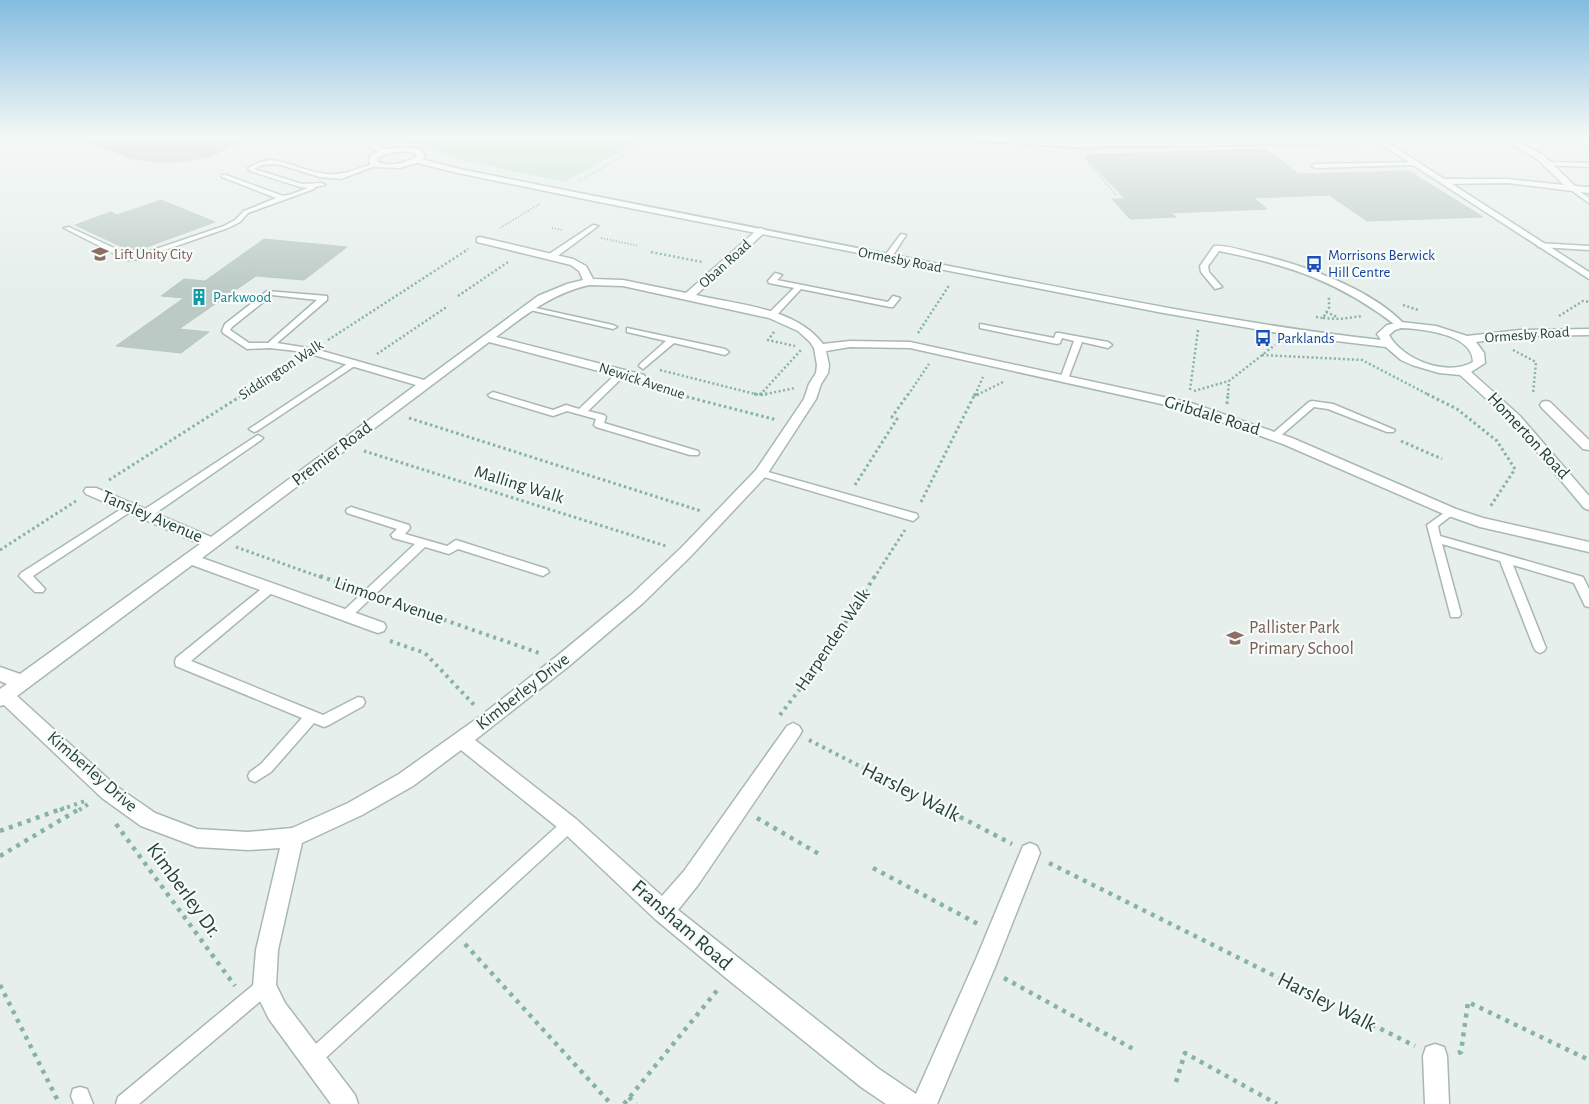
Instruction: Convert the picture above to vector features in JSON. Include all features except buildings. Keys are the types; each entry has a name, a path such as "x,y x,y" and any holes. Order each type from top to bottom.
{"street":[{"name":"Ormesby Road","path":"546,189 887,258 1200,317 1292,332 1387,344"},
{"path":"1456,189 1589,276"},
{"path":"1569,189 1589,190"},
{"name":"Oban Road","path":"689,296 761,231"},
{"path":"480,240 552,256 580,265 586,270 589,282"},
{"name":"Premier Road","path":"3,697 425,384 554,291 589,282 622,283 689,296"},
{"path":"689,296 778,317 809,334 820,348"},
{"path":"1401,325 1433,328 1465,340 1477,349 1481,357 1479,363 1463,371 1424,365 1404,357 1387,344 1383,334 1391,328 1401,325"},
{"name":"Ormesby Road","path":"1465,340 1520,332 1589,332"},
{"name":"Newick Avenue","path":"489,339 640,378"},
{"name":"Gribdale Road","path":"820,348 850,344 910,345 1186,406 1226,417 1275,436 1451,512 1480,522 1589,547"},
{"name":"Kimberley Drive","path":"3,697 109,792 148,820 196,838 248,840 293,837 355,809 406,780 488,720 637,599 686,552 761,472 810,399 815,384 822,373 823,365 820,348"},
{"path":"312,351 425,384"},
{"name":"Homerton Road","path":"1463,371 1516,418 1589,505"},
{"path":"1546,405 1588,447"},
{"name":"Tansley Avenue","path":"92,491 129,508 214,541"},
{"name":"Linmoor Avenue","path":"190,559 378,627"},
{"path":"0,674 22,682"},
{"path":"663,911 691,878 793,731"},
{"name":"Fransham Road","path":"462,740 569,825 663,911 734,970 870,1078 908,1104"},
{"path":"293,837 267,950 264,987 277,1012 346,1104"},
{"path":"924,1104 998,934 1030,853"},
{"path":"1435,1056 1437,1104"}],"lane":[{"path":"257,189 282,198"},
{"path":"68,228 130,258 139,257 226,227 238,221 246,212 313,189"},
{"path":"1573,189 1589,201"},
{"path":"552,256 595,226"},
{"path":"887,258 903,234"},
{"path":"1541,245 1589,248"},
{"path":"1218,287 1205,272 1204,266 1217,248 1261,256 1295,265 1330,278 1370,301 1401,325"},
{"path":"778,275 772,281 890,305 896,298"},
{"path":"778,317 798,287"},
{"path":"270,345 324,298 270,293 228,326 226,331 247,346 270,345 312,351"},
{"path":"530,308 613,328"},
{"path":"982,326 1057,341 1060,335 1108,344"},
{"path":"630,330 725,352"},
{"path":"1064,379 1079,339"},
{"path":"643,366 672,340"},
{"path":"146,514 256,433 357,364"},
{"path":"581,412 622,374"},
{"path":"493,395 553,413 566,408 601,417 598,425 694,453"},
{"path":"1275,436 1312,404 1330,406 1390,430"},
{"path":"761,472 913,517"},
{"path":"39,590 25,576 129,508"},
{"path":"351,511 405,528 397,535 449,550 456,544 543,572"},
{"path":"1451,512 1432,526 1455,614"},
{"path":"1435,538 1579,580 1589,603"},
{"path":"345,616 424,542"},
{"path":"1505,559 1540,648"},
{"path":"269,589 181,662 324,721 358,702"},
{"path":"255,776 266,768 312,716"},
{"path":"313,1058 569,825"},
{"path":"125,1104 264,987"}],"path":[{"name":"Siddington Walk","path":"0,550 312,351 480,240 567,189"},
{"path":"1110,189 1116,195"},
{"path":"583,234 639,246"},
{"path":"458,296 525,250"},
{"path":"650,252 722,266"},
{"path":"910,345 948,286 973,274"},
{"path":"357,364 448,306"},
{"path":"760,395 803,348 768,340 778,317"},
{"path":"1200,317 1190,393 1229,381 1292,332"},
{"path":"1487,337 1536,362 1533,397 1546,405"},
{"path":"847,497 897,419 892,417 938,351"},
{"path":"1262,355 1362,360 1457,409 1472,420 1496,441 1515,469 1480,522"},
{"name":"Harpenden Walk","path":"793,731 777,720 819,664 913,517 990,363"},
{"path":"974,396 1025,370"},
{"name":"Newick Avenue","path":"640,378 636,383 794,424"},
{"path":"1226,417 1229,381"},
{"name":"Malling Walk","path":"388,412 720,517"},
{"path":"1390,430 1390,437 1442,459"},
{"name":"Malling Walk","path":"344,445 686,552"},
{"name":"Linmoor Avenue","path":"214,541 563,661"},
{"name":"Linmoor Avenue","path":"378,627 369,633 425,653 488,720"},
{"name":"Harsley Walk","path":"793,731 1030,853 1435,1056"},
{"path":"0,831 109,792"},
{"path":"0,856 109,792"},
{"name":"Kimberley Dr.","path":"109,792 115,823 246,1002"},
{"path":"739,808 819,854"},
{"path":"873,868 998,934"},
{"path":"452,930 610,1104"},
{"path":"984,967 1135,1050"},
{"path":"624,1104 734,970"},
{"path":"0,985 60,1104"},
{"path":"1435,1056 1461,1052 1468,1002 1589,1060"},
{"path":"1176,1082 1185,1052 1277,1104"},
{"path":"629,1097 636,1104"}],"place":[{"name":"Lift Unity City","path":"100,254"},
{"name":"Morrisons Berwick Hill Centre","path":"1314,264"},
{"name":"Parkwood","path":"199,297"},
{"name":"Parklands","path":"1263,338"},
{"name":"Pallister Park Primary School","path":"1235,638"}]}
